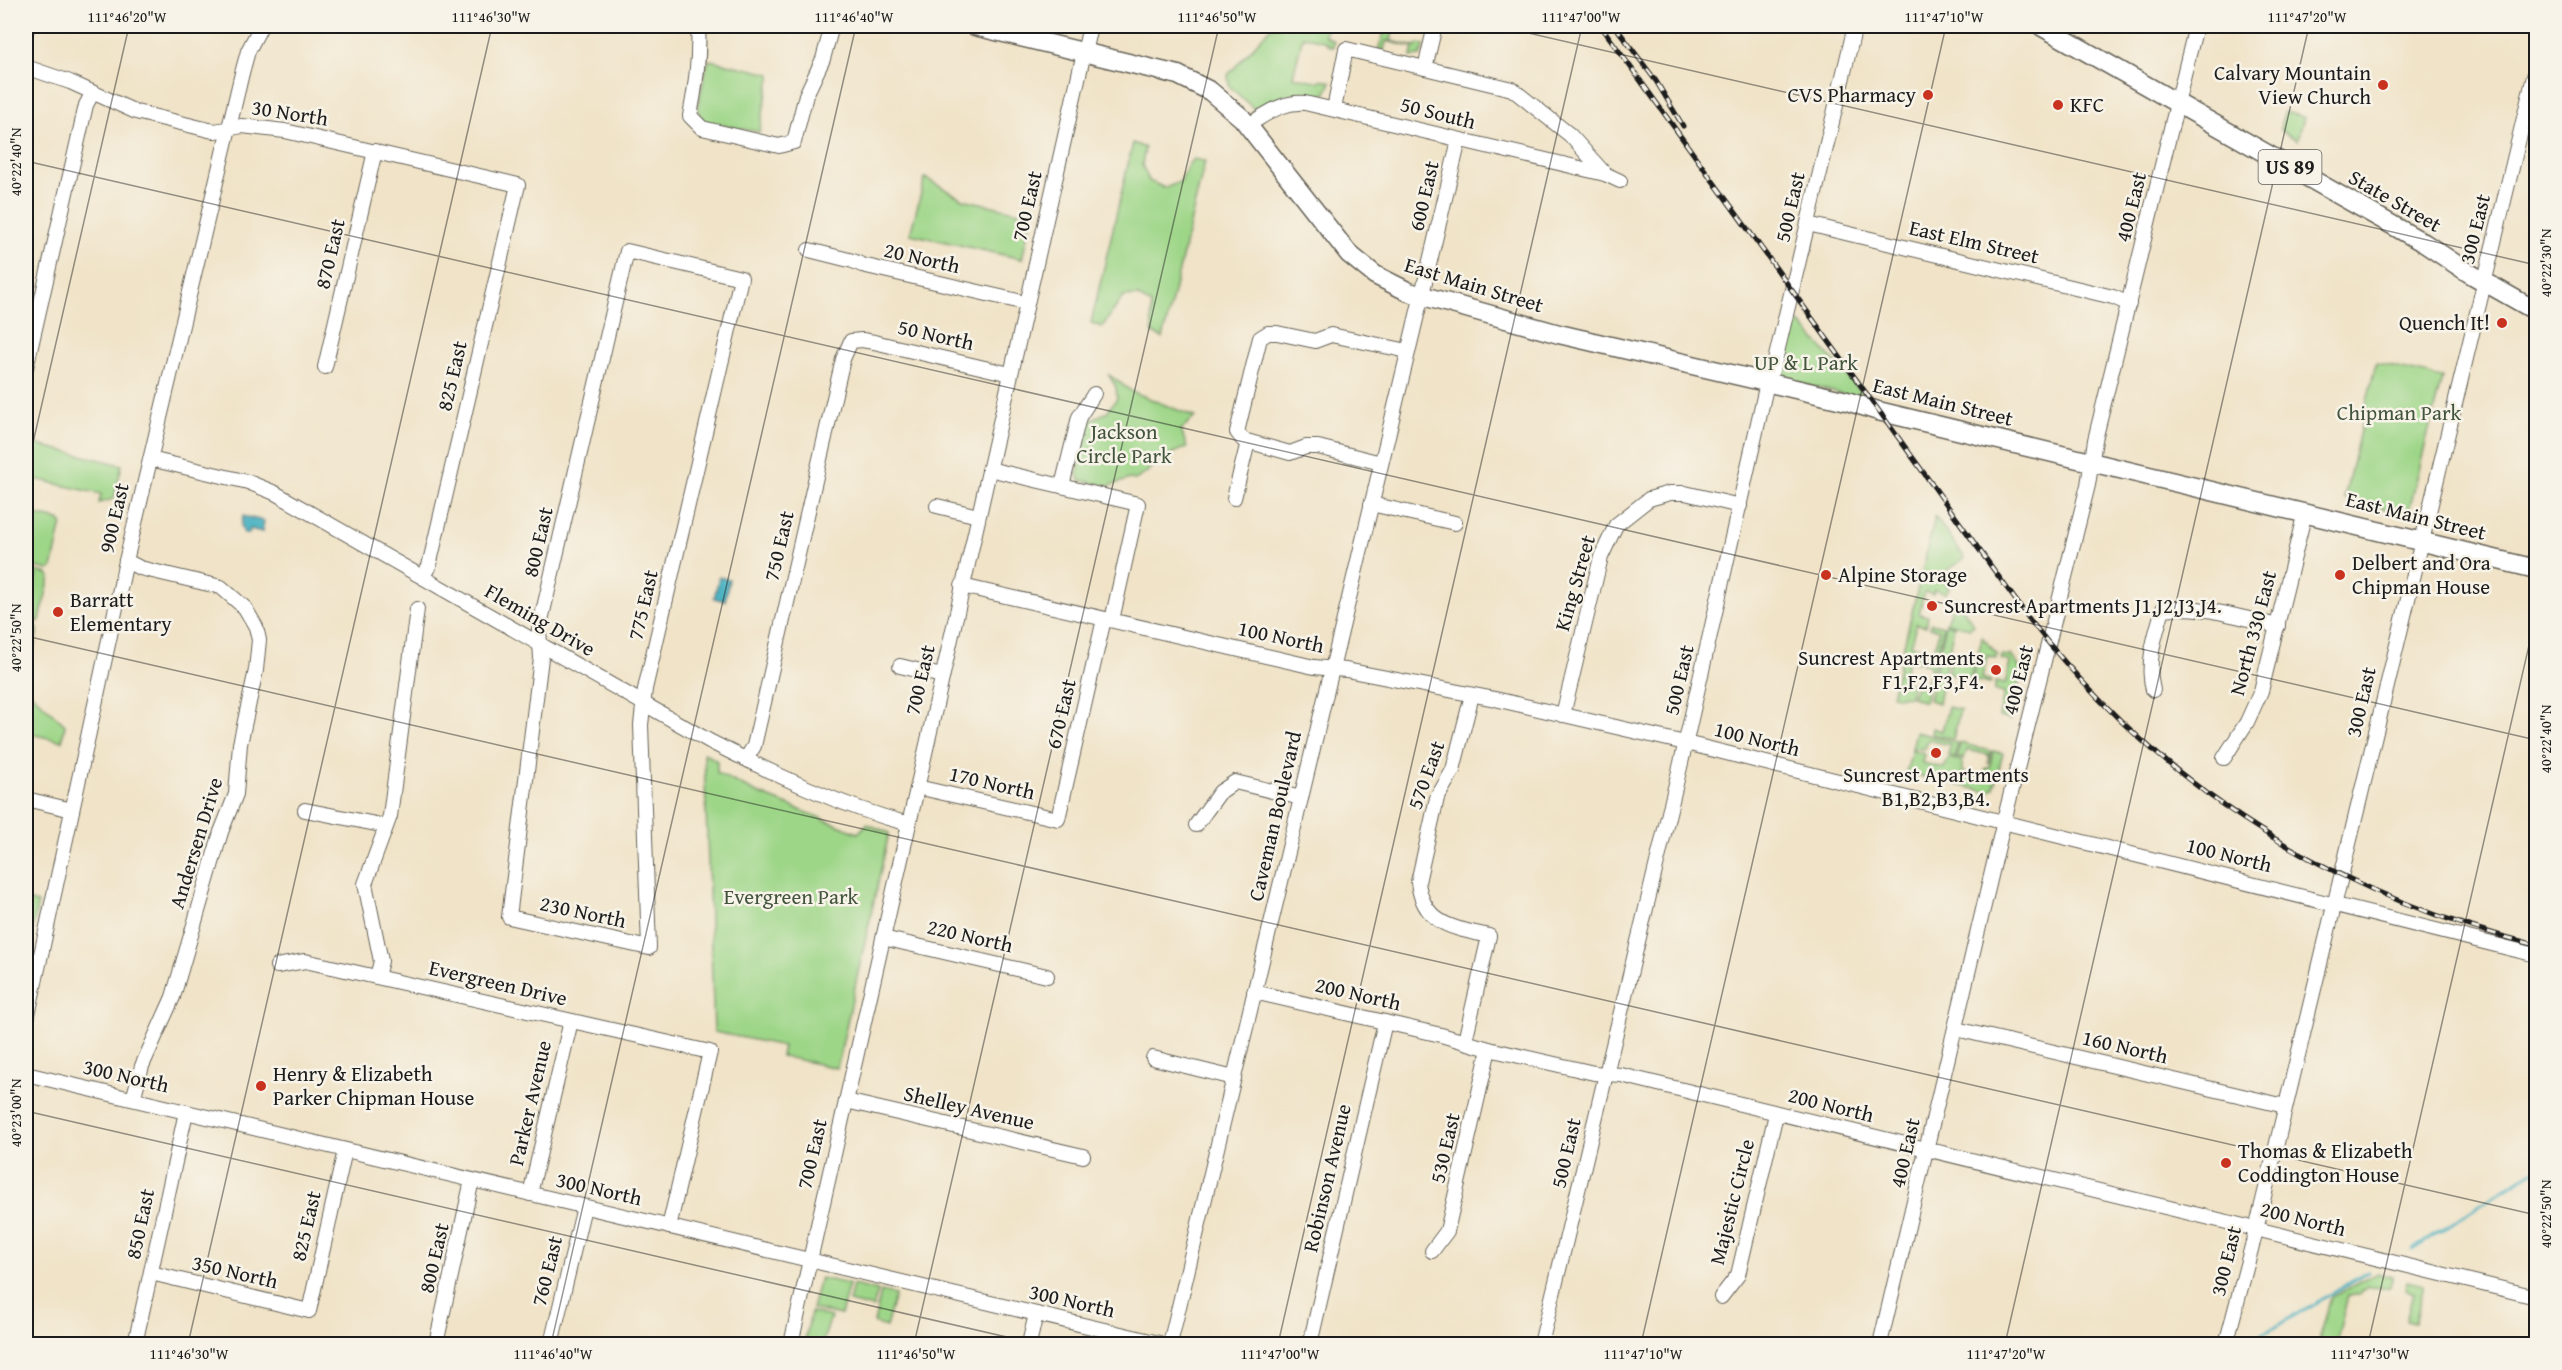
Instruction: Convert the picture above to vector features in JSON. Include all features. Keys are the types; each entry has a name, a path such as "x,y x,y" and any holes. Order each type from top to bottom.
{"main road":[{"name":"East Main Street","path":"975,26 1178,75 1210,91 1234,109 1248,125 1349,254 1376,275 1421,296 1559,334 2536,568"},
{"name":"State Street","path":"2041,26 2424,243 2536,311"}],"street":[{"path":"26,32 27,26"},
{"name":"900 East","path":"26,1024 150,459 228,128 248,51 261,26"},
{"path":"698,26 700,48 690,116 702,128 779,146 794,142 806,95 824,59 831,26"},
{"name":"700 East","path":"791,1344 1090,26"},
{"path":"1425,68 1435,26"},
{"name":"500 East","path":"1541,1344 1685,744 1767,383 1774,365 1855,26"},
{"name":"400 East","path":"1880,1344 2004,821 2088,485 2128,304 2196,26"},
{"path":"1334,109 1346,49 1512,89 1570,135 1605,174"},
{"name":"30 North","path":"26,67 62,79 92,94 149,115 215,131 242,126 285,130 518,184"},
{"name":"300 East","path":"2226,1344 2256,1229 2484,281 2532,107 2536,68"},
{"path":"26,368 86,105 92,94"},
{"name":"50 South","path":"1248,125 1292,102 1334,109 1605,174 1620,181"},
{"name":"600 East","path":"1421,296 1459,140"},
{"name":"870 East","path":"325,367 375,151"},
{"name":"825 East","path":"423,576 429,566 518,184"},
{"name":"East Elm Street","path":"1808,224 2114,297 2128,304"},
{"name":"20 North","path":"809,250 1026,303"},
{"name":"775 East","path":"627,251 741,278 644,703 641,725 649,948"},
{"name":"800 East","path":"509,917 541,658 539,629 627,251"},
{"name":"Caveman Boulevard","path":"1170,1344 1421,296"},
{"path":"1381,463 1318,447 1306,447 1290,453 1245,441 1237,432 1260,338 1268,333 1315,341 1331,335 1408,351"},
{"name":"50 North","path":"851,341 874,342 1010,374"},
{"name":"750 East","path":"746,759 754,746 843,359 851,341"},
{"path":"989,470 1062,486 1079,417 1094,394"},
{"path":"1234,498 1245,441"},
{"name":"Fleming Drive","path":"150,459 263,487 746,759 842,801 909,824"},
{"name":"670 East","path":"1058,819 1138,504 1062,486"},
{"name":"King Street","path":"1563,715 1601,556 1616,525 1649,499 1670,493 1685,493 1740,506"},
{"path":"1371,504 1455,524"},
{"path":"937,506 978,516"},
{"name":"North 330 East","path":"2224,758 2256,706 2305,512"},
{"name":"Andersen Drive","path":"126,561 151,570 211,583 230,593 251,616 259,640 259,653 242,732 236,794 220,832 173,997 142,1066 132,1099"},
{"name":"100 North","path":"962,586 1314,668 1332,669 1472,695 1563,715 2004,821 2536,955"},
{"path":"377,977 381,961 365,884 386,826 392,799 417,609"},
{"path":"2153,690 2149,677 2150,662 2163,609 2214,612 2278,626"},
{"path":"900,666 942,676"},
{"name":"570 East","path":"1465,1041 1489,936 1442,923 1431,915 1420,894 1420,871 1437,798 1453,770 1472,695"},
{"path":"1196,825 1220,792 1235,782 1301,798"},
{"name":"170 North","path":"917,787 1058,819"},
{"path":"26,799 72,810"},
{"path":"305,810 386,826"},
{"name":"230 North","path":"509,917 649,948"},
{"name":"220 North","path":"883,938 1047,976"},
{"name":"Evergreen Drive","path":"277,966 305,961 710,1052 669,1227"},
{"name":"200 North","path":"1254,992 1594,1073 1632,1077 1776,1114 2236,1222 2256,1229 2536,1297"},
{"name":"Parker Avenue","path":"530,1194 571,1021"},
{"name":"Robinson Avenue","path":"1310,1344 1385,1022"},
{"name":"160 North","path":"1956,1029 2285,1106"},
{"name":"530 East","path":"1432,1251 1446,1232 1490,1049"},
{"path":"1153,1058 1234,1078"},
{"name":"300 North","path":"26,1074 1163,1344"},
{"name":"Shelley Avenue","path":"846,1101 1083,1156"},
{"name":"850 East","path":"135,1344 186,1112"},
{"name":"Majestic Circle","path":"1721,1297 1738,1275 1776,1114"},
{"name":"825 East","path":"309,1311 345,1150"},
{"name":"800 East","path":"436,1344 472,1180"},
{"name":"760 East","path":"554,1344 584,1207"},
{"name":"350 North","path":"151,1273 309,1311"},
{"path":"1029,1344 1036,1314"}],"green space":[{"path":"1272,26 1326,26 1325,36 1334,41 1333,47 1327,45 1327,42 1303,36 1293,76 1318,82 1321,79 1331,82 1326,93 1320,95 1289,94 1254,109 1229,86 1228,75"},
{"path":"1386,26 1394,26 1391,41 1416,47 1418,44 1425,45 1420,56 1411,57 1413,47 1386,41 1384,51 1378,50"},
{"path":"710,60 771,74 759,132 707,123 701,118 698,104"},
{"path":"2284,112 2304,117 2298,140 2280,130"},
{"path":"1133,143 1145,148 1142,165 1149,181 1165,188 1180,182 1193,159 1205,161 1163,338 1152,333 1151,305 1138,296 1123,297 1102,327 1091,323"},
{"path":"925,178 963,199 1032,215 1022,259 910,234"},
{"name":"UP & L Park","path":"1794,321 1802,325 1869,401 1779,378"},
{"name":"Chipman Park","path":"2376,363 2442,378 2408,514 2344,499"},
{"name":"Jackson Circle Park","path":"1108,374 1131,391 1195,417 1181,430 1187,447 1160,459 1145,474 1135,480 1130,479 1108,486 1080,480 1077,474 1089,421 1107,412 1117,398 1116,387"},
{"path":"26,442 122,465 114,499 99,503 101,494 26,477"},
{"path":"26,513 59,520 62,523 52,568 49,570 26,565 32,527 26,526"},
{"path":"1935,517 1965,558 1940,576 1949,588 1946,593 1934,590 1933,594 1924,592 1919,614 1928,616 1926,626 1916,624 1911,645 1922,648 1917,662 1908,660 1903,681 1912,684 1910,697 1899,697 1892,695"},
{"path":"26,569 48,574 50,577 38,622 27,617 36,575 26,572"},
{"path":"1955,597 1974,625 1970,628 1946,623"},
{"path":"1931,623 1944,626 1936,658 1922,655 1924,649 1934,651 1939,630 1930,627"},
{"path":"1946,624 1954,626 1938,703 1929,700"},
{"path":"26,626 38,629 26,681"},
{"path":"1982,637 1997,654 1996,658 1987,656 1982,678 1991,681 1990,684 1972,680"},
{"path":"1950,653 1975,659 1970,679 1948,673"},
{"path":"2002,655 2010,657 2011,655 2022,671 2010,720 1999,717 2004,693 1995,691 1995,682 2005,684 2010,662 2001,659"},
{"path":"1922,657 1936,660 1924,702 1912,697 1916,685 1925,687 1931,666 1922,663"},
{"path":"26,688 65,725 62,741 26,733"},
{"path":"1948,707 1960,710 1953,739 1931,734 1932,728 1942,731"},
{"path":"1916,732 1958,743 1955,758 1948,755 1950,745 1928,740 1925,749 1912,748"},
{"path":"1960,743 1991,751 1988,764 1989,755 1967,750 1964,759 1957,758"},
{"path":"1912,750 1924,754 1922,763 1944,768 1949,758 1962,761 1962,772 1983,777 1986,768 1989,769 1993,751 2003,753 1994,788 1988,792 1906,773"},
{"name":"Evergreen Park","path":"704,753 717,761 717,773 755,792 858,833 867,824 889,833 837,1068 781,1056 783,1046 714,1032"},
{"path":"26,900 38,903 26,962"},
{"path":"2377,1273 2393,1277 2390,1287 2369,1287 2359,1295 2348,1295 2336,1344 2318,1344 2331,1297"},
{"path":"820,1278 849,1284 841,1315 812,1309"},
{"path":"2407,1281 2424,1285 2415,1323 2406,1321 2413,1293 2405,1290"},
{"path":"853,1285 878,1291 873,1308 849,1302"},
{"path":"881,1292 895,1295 886,1327 874,1323"},
{"path":"811,1312 831,1317 822,1344 804,1344"}],"water":[{"path":"243,516 264,521 262,532 250,529 249,534 244,533 241,527"},
{"path":"719,577 729,579 725,601 714,598"}],"waterway":[{"path":"2412,1249 2536,1169"},
{"path":"2251,1341 2368,1272"}],"railway":[{"path":"1601,26 2030,620 2081,680 2135,734 2193,783 2255,826 2320,864 2388,896 2460,923 2536,945"},
{"path":"1615,26 1656,81 1683,126"}],"place":[{"name":"Calvary Mountain View Church","path":"2383,85"},
{"name":"CVS Pharmacy","path":"1928,95"},
{"name":"KFC","path":"2058,105"},
{"name":"Quench It!","path":"2502,323"},
{"name":"Alpine Storage","path":"1826,575"},
{"name":"Delbert and Ora Chipman House","path":"2340,575"},
{"name":"Suncrest Apartments J1,J2,J3,J4.","path":"1932,606"},
{"name":"Barratt Elementary","path":"58,612"},
{"name":"Suncrest Apartments F1,F2,F3,F4.","path":"1996,670"},
{"name":"Suncrest Apartments B1,B2,B3,B4.","path":"1936,753"},
{"name":"Henry & Elizabeth Parker Chipman House","path":"261,1086"},
{"name":"Thomas & Elizabeth Coddington House","path":"2226,1163"}]}
